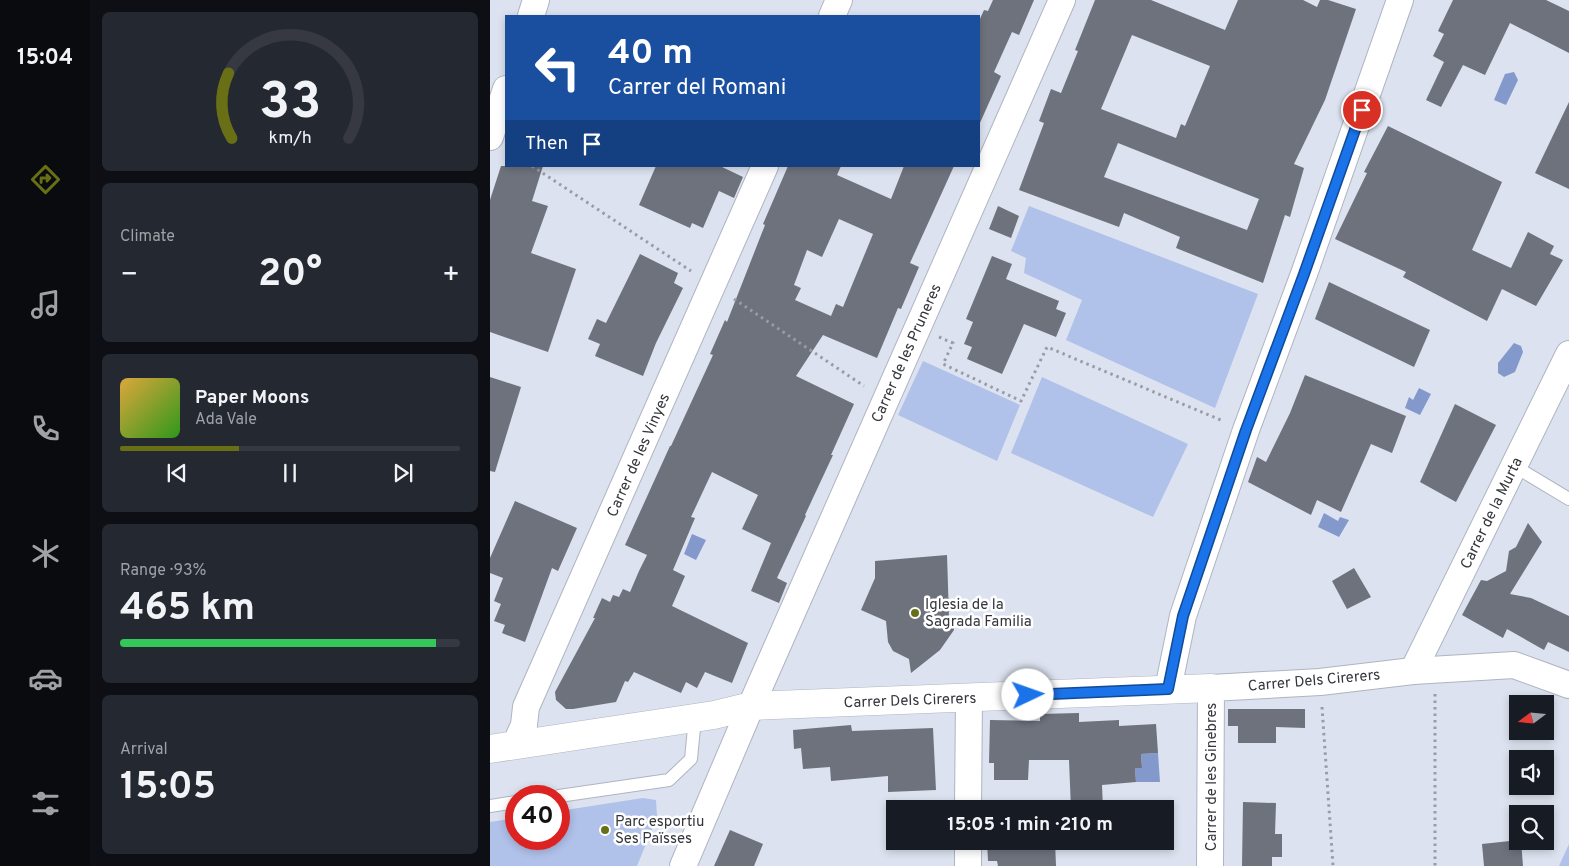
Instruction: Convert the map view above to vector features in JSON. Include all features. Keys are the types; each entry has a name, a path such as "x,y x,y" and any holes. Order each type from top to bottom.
{"street":[{"path":"531,15 536,0"},
{"path":"832,15 839,0"},
{"name":"Carrer de les Pruneres","path":"683,866 750,706 1062,0"},
{"path":"1168,689 1183,616 1246,430 1304,274 1400,0"},
{"path":"490,137 505,92"},
{"name":"Carrer de les Vinyes","path":"503,747 524,725 526,707 765,167"},
{"name":"Carrer de la Murta","path":"1424,670 1514,466 1569,354"},
{"name":"Carrer Dels Cirerers","path":"503,747 695,718 750,706 1211,688 1320,682 1424,670 1514,665 1568,683"},
{"name":"Carrer de les Ginebres","path":"1210,866 1211,688"},
{"path":"968,800 969,698"},
{"path":"968,850 968,866"}],"lane":[{"path":"1514,466 1569,499"},
{"path":"570,794 669,780 691,759 695,718"},
{"path":"490,806 505,804"}],"path":[{"path":"918,327 953,343 944,364 1021,401 1047,347 1246,430"},
{"path":"1424,670 1436,866"},
{"path":"1320,682 1333,866"}],"shaded area":[{"path":"1514,72 1518,80 1506,105 1494,100 1505,74"},
{"path":"1029,206 1258,294 1215,408 1066,340 1082,300 1024,273 1026,258 1011,251"},
{"path":"1514,343 1521,346 1523,352 1515,372 1504,377 1498,373 1498,363"},
{"path":"923,361 1020,405 997,461 898,415"},
{"path":"1042,377 1188,444 1153,517 1011,453"},
{"path":"1419,388 1431,394 1420,415 1405,408 1409,397 1413,400"},
{"path":"1324,513 1338,521 1340,517 1349,520 1339,537 1318,527"},
{"path":"692,534 706,540 696,560 684,554"},
{"path":"1158,753 1160,782 1136,782 1135,768 1142,768 1141,754"},
{"name":"Parc esportiu Ses Païsses","path":"643,798 656,800 657,817 637,866 490,866 490,822 505,820 505,850 570,850 570,809"},
{"path":"1569,844 1569,866 1559,866"}],"building":[{"path":"993,0 1034,0 1019,35 1012,32 994,72 1001,76 980,123 980,19 984,10 988,11"},
{"path":"1095,0 1151,0 1225,30 1238,0 1303,0 1317,7 1320,0 1328,0 1356,9 1325,100 1294,164 1304,168 1290,217 1285,215 1263,283 1176,248 1180,237 1124,213 1119,227 1019,190 1044,123 1039,121 1051,89 1061,93 1078,51 1075,50","holes":["1132,35 1210,66 1185,126 1181,124 1176,138 1101,109","1118,143 1259,199 1247,230 1104,177"]},
{"path":"1453,0 1546,0 1569,11 1569,53 1510,23 1485,75 1463,65 1441,107 1426,100 1444,62 1433,56 1444,34 1438,31"},
{"path":"1569,102 1569,189 1535,173"},
{"path":"1388,126 1502,182 1472,250 1511,268 1528,232 1554,246 1550,254 1563,260 1536,306 1502,289 1487,321 1403,277 1406,272 1335,239 1367,173 1364,172"},
{"path":"501,166 543,167 532,201 548,206 531,253 576,269 548,352 490,332 490,200"},
{"path":"656,167 722,167 743,177 734,198 719,191 703,228 692,223 690,228 639,205"},
{"path":"788,167 841,167 837,175 891,199 904,167 954,167 910,263 919,267 901,309 898,308 877,358 823,335 796,376 854,404 777,578 787,583 779,603 751,591 771,543 742,529 758,495 712,472 691,517 695,518 673,570 685,576 672,606 748,643 732,683 705,672 697,688 686,682 681,693 634,672 628,682 625,681 616,702 566,709 556,700 555,692 595,618 593,618 602,598 610,602 613,595 619,597 623,589 630,592 647,555 625,545 713,355 710,354 725,320 727,322 765,225 763,224","holes":["839,219 873,234 843,307 836,304 831,316 795,300 801,288 794,285 807,250 822,257"]},
{"path":"998,206 1019,216 1011,238 989,229"},
{"path":"640,254 678,273 674,283 683,288 656,343 643,376 595,356 600,344 588,339 597,319 606,323"},
{"path":"992,256 1012,264 1006,279 1059,301 1056,309 1066,313 1056,337 1024,324 1002,374 967,359 972,347 964,344 973,322 966,319"},
{"path":"1329,282 1430,330 1414,367 1315,319"},
{"path":"1305,375 1406,416 1392,453 1371,444 1341,512 1317,500 1311,515 1248,482 1257,457 1266,462 1290,413"},
{"path":"490,377 521,387 495,472 490,471"},
{"path":"1455,404 1496,425 1456,502 1420,482"},
{"path":"515,501 577,528 558,571 552,568 525,642 502,633 505,625 494,621 501,604 494,601 503,578 490,573 490,558"},
{"path":"1528,523 1542,542 1510,594 1531,598 1569,616 1569,652 1548,642 1544,650 1507,629 1503,638 1462,615 1481,580 1487,581 1506,571 1509,551 1516,547"},
{"name":"Iglesia de la Sagrada Familia","path":"947,555 949,617 954,616 954,630 940,650 911,673 909,659 893,651 888,642 886,621 861,610 875,578 875,561"},
{"path":"1354,568 1371,597 1347,609 1332,581"},
{"path":"1228,709 1305,709 1305,728 1276,727 1276,743 1238,743 1238,726 1228,726"},
{"path":"1079,713 1079,722 1119,720 1119,726 1156,724 1158,753 1141,754 1142,768 1135,768 1136,782 1102,785 1103,800 1071,800 1069,760 1029,760 1028,780 994,780 994,763 989,763 990,720 1040,721 1040,714"},
{"path":"851,725 852,731 933,728 936,790 888,792 888,776 831,781 830,767 803,769 801,748 794,749 793,730"},
{"path":"1243,802 1276,803 1275,834 1282,834 1282,857 1272,857 1272,866 1242,866"},
{"path":"730,830 763,844 754,866 714,866"},
{"path":"1509,841 1509,850 1522,850 1523,866 1484,866 1482,844"},
{"path":"987,850 1055,850 1056,866 998,866 997,861 988,861"}],"place":[{"name":"Iglesia de la Sagrada Familia","path":"915,613"},
{"name":"Parc esportiu Ses Païsses","path":"605,830"}],"route":[{"path":"1028,695 1168,689 1183,616 1246,430 1362,110"}]}
